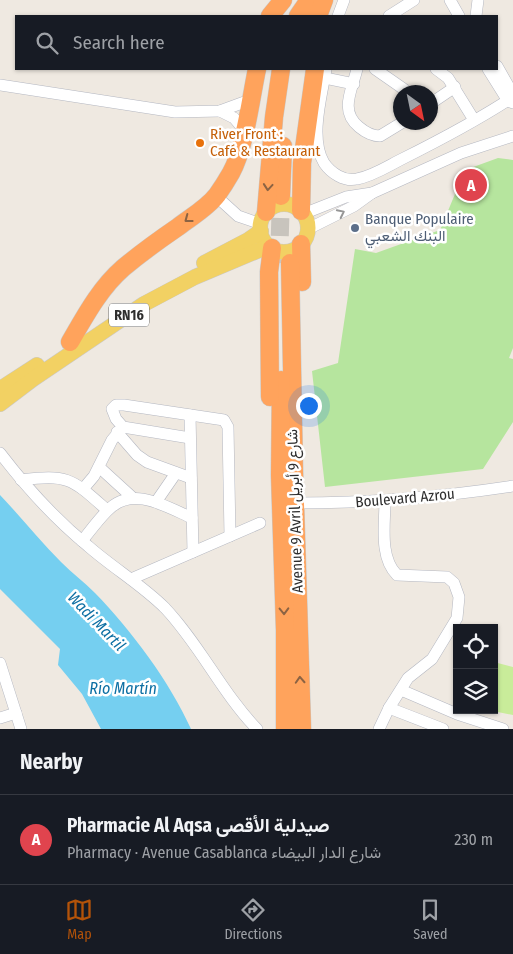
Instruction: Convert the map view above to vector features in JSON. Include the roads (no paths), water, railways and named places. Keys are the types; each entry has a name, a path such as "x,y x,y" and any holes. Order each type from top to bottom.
{"highway":[{"path":"271,15 283,0"},
{"path":"299,15 309,0"},
{"path":"305,15 309,0"},
{"path":"318,15 324,0"},
{"path":"325,15 329,0"},
{"path":"70,342 90,307 121,269 147,248 191,218 216,196 232,170 244,130 256,70"},
{"path":"263,222 281,70"},
{"path":"293,70 283,141 286,196 304,70"},
{"path":"302,212 302,163 322,72"},
{"path":"287,474 301,444 302,259 304,237"},
{"name":"Avenue 9 Avril شارع 9 أبريل","path":"278,255 287,474 284,729"},
{"name":"Avenue 9 Avril شارع 9 أبريل","path":"287,474 296,503 302,729"}],"main road":[{"name":"RN16","path":"0,389 142,295 248,240 274,206 292,205 302,212"},
{"path":"302,212 304,237"},
{"path":"263,222 265,241 278,255"},
{"name":"RN16","path":"0,404 33,379 144,304 194,277 278,255 296,248 304,237"}],"street":[{"path":"338,15 344,0"},
{"path":"391,15 414,0"},
{"path":"450,0 458,15"},
{"path":"476,15 478,0"},
{"path":"498,68 512,99"},
{"path":"358,70 348,111 352,121 362,130 380,136 393,128"},
{"path":"376,70 398,85"},
{"path":"437,70 448,78 455,87 474,120"},
{"path":"489,70 512,99"},
{"path":"354,84 322,72 318,116 319,148 324,162 334,174 356,180 378,172 512,99"},
{"path":"0,85 161,110 188,112 220,111 250,100"},
{"path":"438,99 455,87"},
{"path":"220,111 234,118 244,130"},
{"path":"302,212 372,192 461,153 513,136"},
{"path":"304,237 354,206 372,192"},
{"path":"216,196 230,211 238,216 263,222"},
{"path":"191,478 147,462 137,455 120,430 112,409 116,406 220,418 226,423 230,536"},
{"path":"190,415 193,552"},
{"path":"120,430 190,438"},
{"path":"83,489 99,467 120,430"},
{"path":"0,453 44,507 82,541 149,594 180,626 257,729"},
{"path":"99,467 133,498"},
{"path":"156,502 176,473"},
{"path":"21,480 49,476 71,481 107,510"},
{"name":"Boulevard Azrou","path":"296,503 352,503 513,486"},
{"path":"82,541 107,510 123,500 133,498 147,499 192,518"},
{"path":"379,729 389,708 408,678 432,659 457,618 459,597 454,583 447,576 397,575 390,568 386,556 385,500"},
{"path":"131,579 260,523"},
{"path":"0,663 2,676 21,729"},
{"path":"401,690 453,712"},
{"path":"389,708 442,729"},
{"path":"0,718 16,713"},
{"path":"449,729 457,714 504,729"}],"water":[{"name":"Río Martín","path":"0,495 53,554 95,593 136,640 161,675 191,729 101,729 82,694 58,665 60,649 0,589"}],"tunnel":[{"path":"279,263 281,196"}],"place":[{"name":"River Front : Café & Restaurant","path":"200,143"},
{"name":"Pharmacie Al Aqsa صيدلية الأقصى","path":"471,185"},
{"name":"Banque Populaire البنك الشعبي","path":"355,228"}],"water label":[{"name":"Wadi Martil","path":"97,621"}]}
